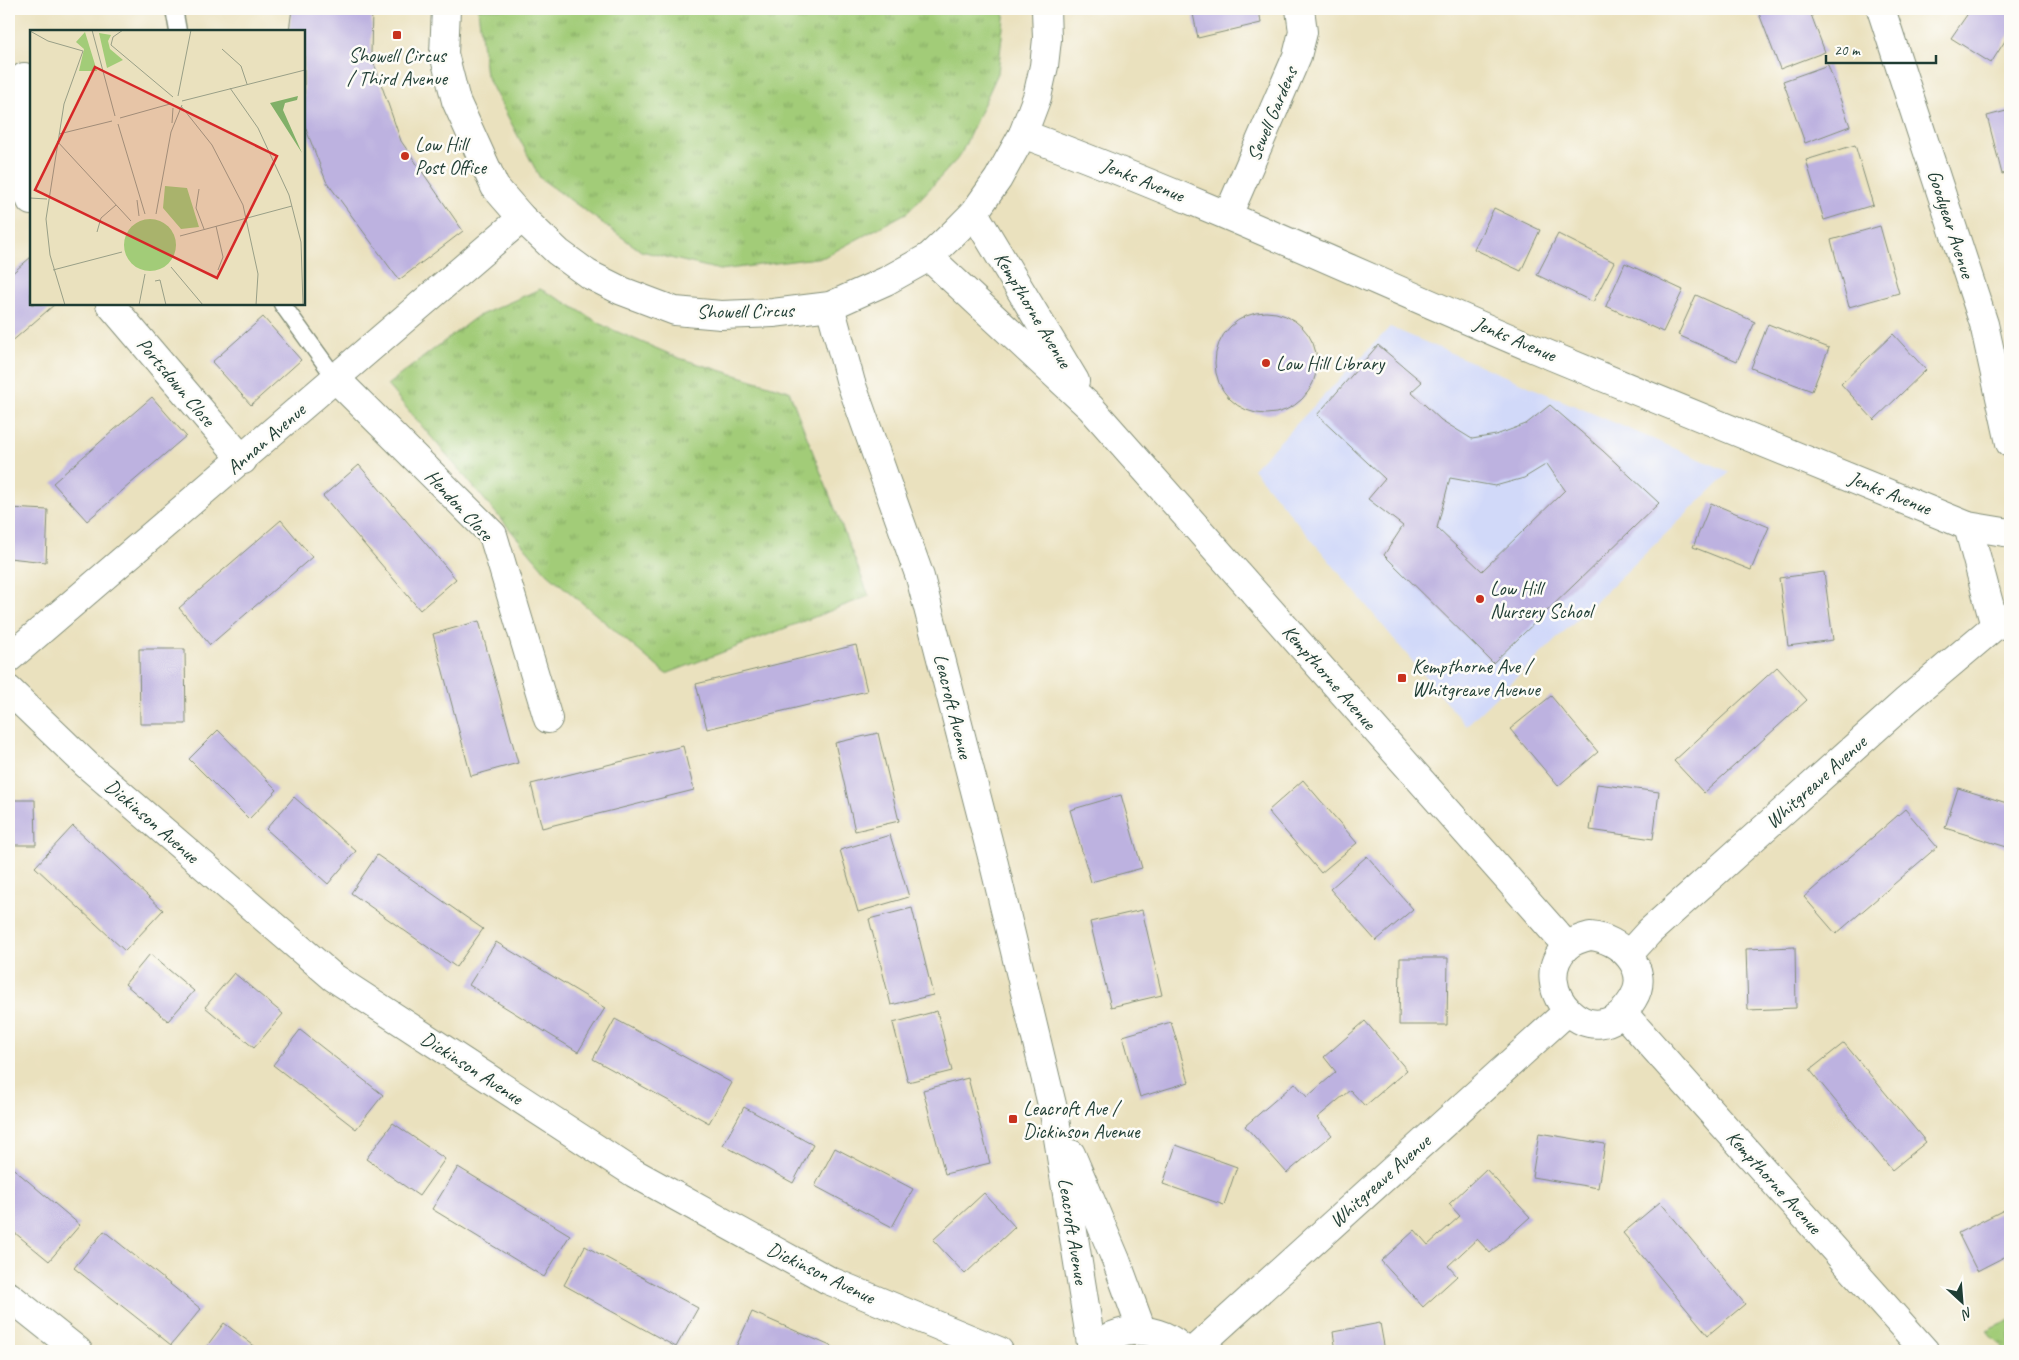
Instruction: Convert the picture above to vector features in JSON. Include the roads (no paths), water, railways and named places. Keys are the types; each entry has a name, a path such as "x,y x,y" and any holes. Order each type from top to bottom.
{"street":[{"name":"Showell Circus","path":"446,9 444,54 456,101 495,187 522,218 558,252 588,274 622,291 675,311 721,316 773,313 830,306 886,281 929,256 974,213 998,179 1024,134 1037,97 1044,66 1047,39 1046,9"},
{"name":"Sewell Gardens","path":"1228,215 1297,56 1303,32 1300,9"},
{"name":"Goodyear Avenue","path":"1881,9 1984,324 2010,443"},
{"path":"24,78 21,178 30,199"},
{"name":"Jenks Avenue","path":"1024,134 1098,161 1535,348 1968,526 2010,533"},
{"name":"Kempthorne Avenue","path":"974,213 1091,408"},
{"name":"Annan Avenue","path":"9,658 522,218"},
{"name":"Kempthorne Avenue","path":"929,256 1091,408 1567,946"},
{"name":"Portsdown Close","path":"111,305 242,460"},
{"name":"Leacroft Avenue","path":"830,306 851,383 920,577 994,864 1054,1113 1092,1350"},
{"name":"Hendon Close","path":"336,379 493,535 548,719"},
{"path":"1968,526 2003,622"},
{"name":"Whitgreave Avenue","path":"1629,954 1650,932 1858,744 2003,622"},
{"name":"Dickinson Avenue","path":"9,690 87,765 332,977 634,1173 828,1280 999,1351"},
{"path":"1590,936 1600,936 1629,954 1637,966 1638,984 1635,997 1616,1019 1606,1023 1595,1024 1577,1018 1560,1001 1554,988 1555,966 1567,946 1590,936"},
{"name":"Whitgreave Avenue","path":"1193,1351 1568,1011"},
{"name":"Kempthorne Avenue","path":"1623,1013 1925,1351"},
{"name":"Leacroft Avenue","path":"1054,1113 1116,1260 1142,1331"},
{"path":"9,1296 78,1351"},
{"path":"1092,1350 1105,1339 1119,1333 1142,1331 1164,1336 1185,1351"}],"lane":[{"path":"174,9 178,30"},
{"path":"283,305 336,379"}],"place":[{"name":"Showell Circus / Third Avenue","path":"397,35"},
{"name":"Low Hill Post Office","path":"405,156"},
{"name":"Low Hill Library","path":"1266,363"},
{"name":"Low Hill Nursery School","path":"1480,599"},
{"name":"Kempthorne Ave / Whitgreave Avenue","path":"1402,678"},
{"name":"Leacroft Ave / Dickinson Avenue","path":"1013,1119"}]}
